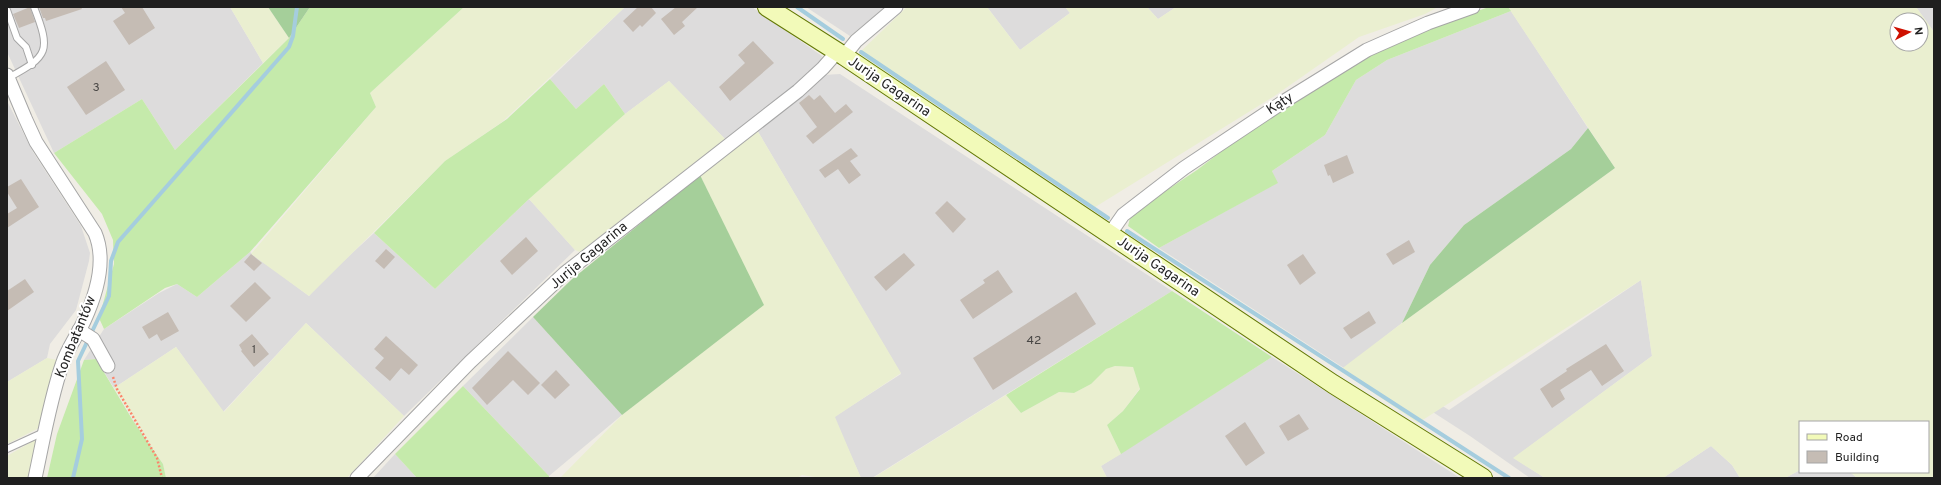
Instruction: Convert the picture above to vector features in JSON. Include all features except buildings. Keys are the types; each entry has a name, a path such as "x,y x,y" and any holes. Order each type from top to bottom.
{"street":[{"name":"Jurija Gagarina","path":"767,7 840,54 1333,384 1483,478"},
{"path":"840,54 896,7"},
{"name":"Kąty","path":"1109,235 1123,215 1165,182 1296,94 1367,50 1428,23 1473,7"},
{"name":"Jurija Gagarina","path":"357,478 470,362 565,273 798,91 840,54"},
{"name":"Kombatantów","path":"8,76 36,142 95,233 100,244 102,256 85,334 62,365 35,478"},
{"path":"85,334 108,366"}],"lane":[{"path":"14,7 7,10 17,38 26,47 32,65"},
{"path":"8,76 32,65 42,55 45,44 34,7"},
{"path":"7,449 46,431"}],"path":[{"path":"108,366 117,389 157,458 162,478"}],"shaded area":[{"path":"7,7 230,7 263,63 175,150 142,99 54,153 7,52"},
{"path":"625,7 752,7 822,56 821,62 816,69 725,139 669,81 625,114 604,84 576,109 550,79"},
{"path":"806,7 885,7 850,36"},
{"path":"987,7 1065,7 1070,13 1020,50"},
{"path":"1147,7 1176,7 1158,19"},
{"path":"1916,7 1934,7 1934,32 1929,25 1929,12 1920,12"},
{"path":"1511,11 1588,128 1571,149 1464,225 1430,265 1402,323 1360,356 1449,410 1641,280 1652,356 1514,458 1545,478 1530,478 1470,436 1369,371 1344,368 1159,248 1277,183 1272,171 1325,135 1356,80 1387,60"},
{"path":"840,74 1172,291 872,478 861,478 834,417 901,374 757,130 823,75"},
{"path":"7,101 33,152 81,226 90,253 76,310 50,344 47,358 7,382"},
{"path":"529,199 575,250 404,416 306,323 223,412 176,347 114,388 96,359 84,360 104,329 159,293 177,284 197,297 250,252 309,296 324,279 374,233 435,289"},
{"path":"533,317 622,415 549,476 463,386"},
{"path":"1272,357 1460,478 1107,478 1101,466"},
{"path":"1711,446 1732,465 1740,478 1663,478"},
{"path":"395,454 417,478 373,478"},
{"path":"1799,471 1799,473 1851,473 1857,478 1785,478"}],"green space":[{"path":"230,7 268,7 289,38 263,63"},
{"path":"268,7 310,7 289,38"},
{"path":"310,7 464,7 370,93 376,107 250,252 197,297 177,284 165,288 104,329 99,318 114,264 113,240 102,214 54,153 142,99 175,150 289,38"},
{"path":"464,7 625,7 502,122 445,161 309,296 251,254 376,107 370,93"},
{"path":"907,7 987,7 1020,50 1070,13 1065,7 1147,7 1158,19 1176,7 1438,7 1425,14 1359,37 1273,97 1092,209 858,54"},
{"path":"1489,7 1508,7 1511,11 1387,60 1356,80 1325,135 1272,171 1278,183 1159,248 1128,226 1131,214 1197,170 1260,122 1383,47 1436,25"},
{"path":"1508,7 1916,7 1920,12 1889,12 1889,52 1929,52 1929,25 1934,32 1934,478 1857,478 1851,473 1929,473 1929,421 1799,421 1799,471 1785,478 1740,478 1732,465 1711,446 1663,478 1545,478 1513,458 1652,356 1641,280 1418,423 1340,370 1615,168"},
{"path":"550,79 576,109 604,84 625,114 529,199 435,289 374,233 445,161 507,119"},
{"path":"669,81 725,139 580,252 575,250 529,199 625,114"},
{"path":"1588,128 1615,168 1402,323 1430,265 1464,225 1571,149"},
{"path":"757,130 901,373 835,417 861,478 821,478 802,475 797,478 560,478 622,415 763,305 700,175"},
{"path":"700,175 764,305 622,415 533,317 571,280"},
{"path":"1172,291 1272,357 1121,454 1107,425 1123,411 1140,389 1133,367 1115,366 1106,369 1091,384 1074,393 1059,392 1021,413 1006,395"},
{"path":"306,323 404,416 347,478 166,478 163,464 114,388 176,347 224,412"},
{"path":"47,358 57,360 43,426 7,444 7,382"},
{"path":"96,359 132,419 163,464 166,478 47,478 57,434 84,360"},
{"path":"1115,366 1133,367 1140,388 1123,411 1107,425 1121,454 1101,466 1107,478 873,478 1006,395 1021,413 1059,392 1074,393 1091,384 1105,369"},
{"path":"463,386 549,476 549,478 417,478 395,454"},
{"path":"38,438 30,478 7,478 7,456"}],"waterway":[{"path":"73,478 82,439 78,361 109,296 111,261 118,242 289,47 293,36 297,7"},
{"path":"797,7 843,39"},
{"path":"861,52 1108,218"},
{"path":"1127,231 1509,478"}]}
